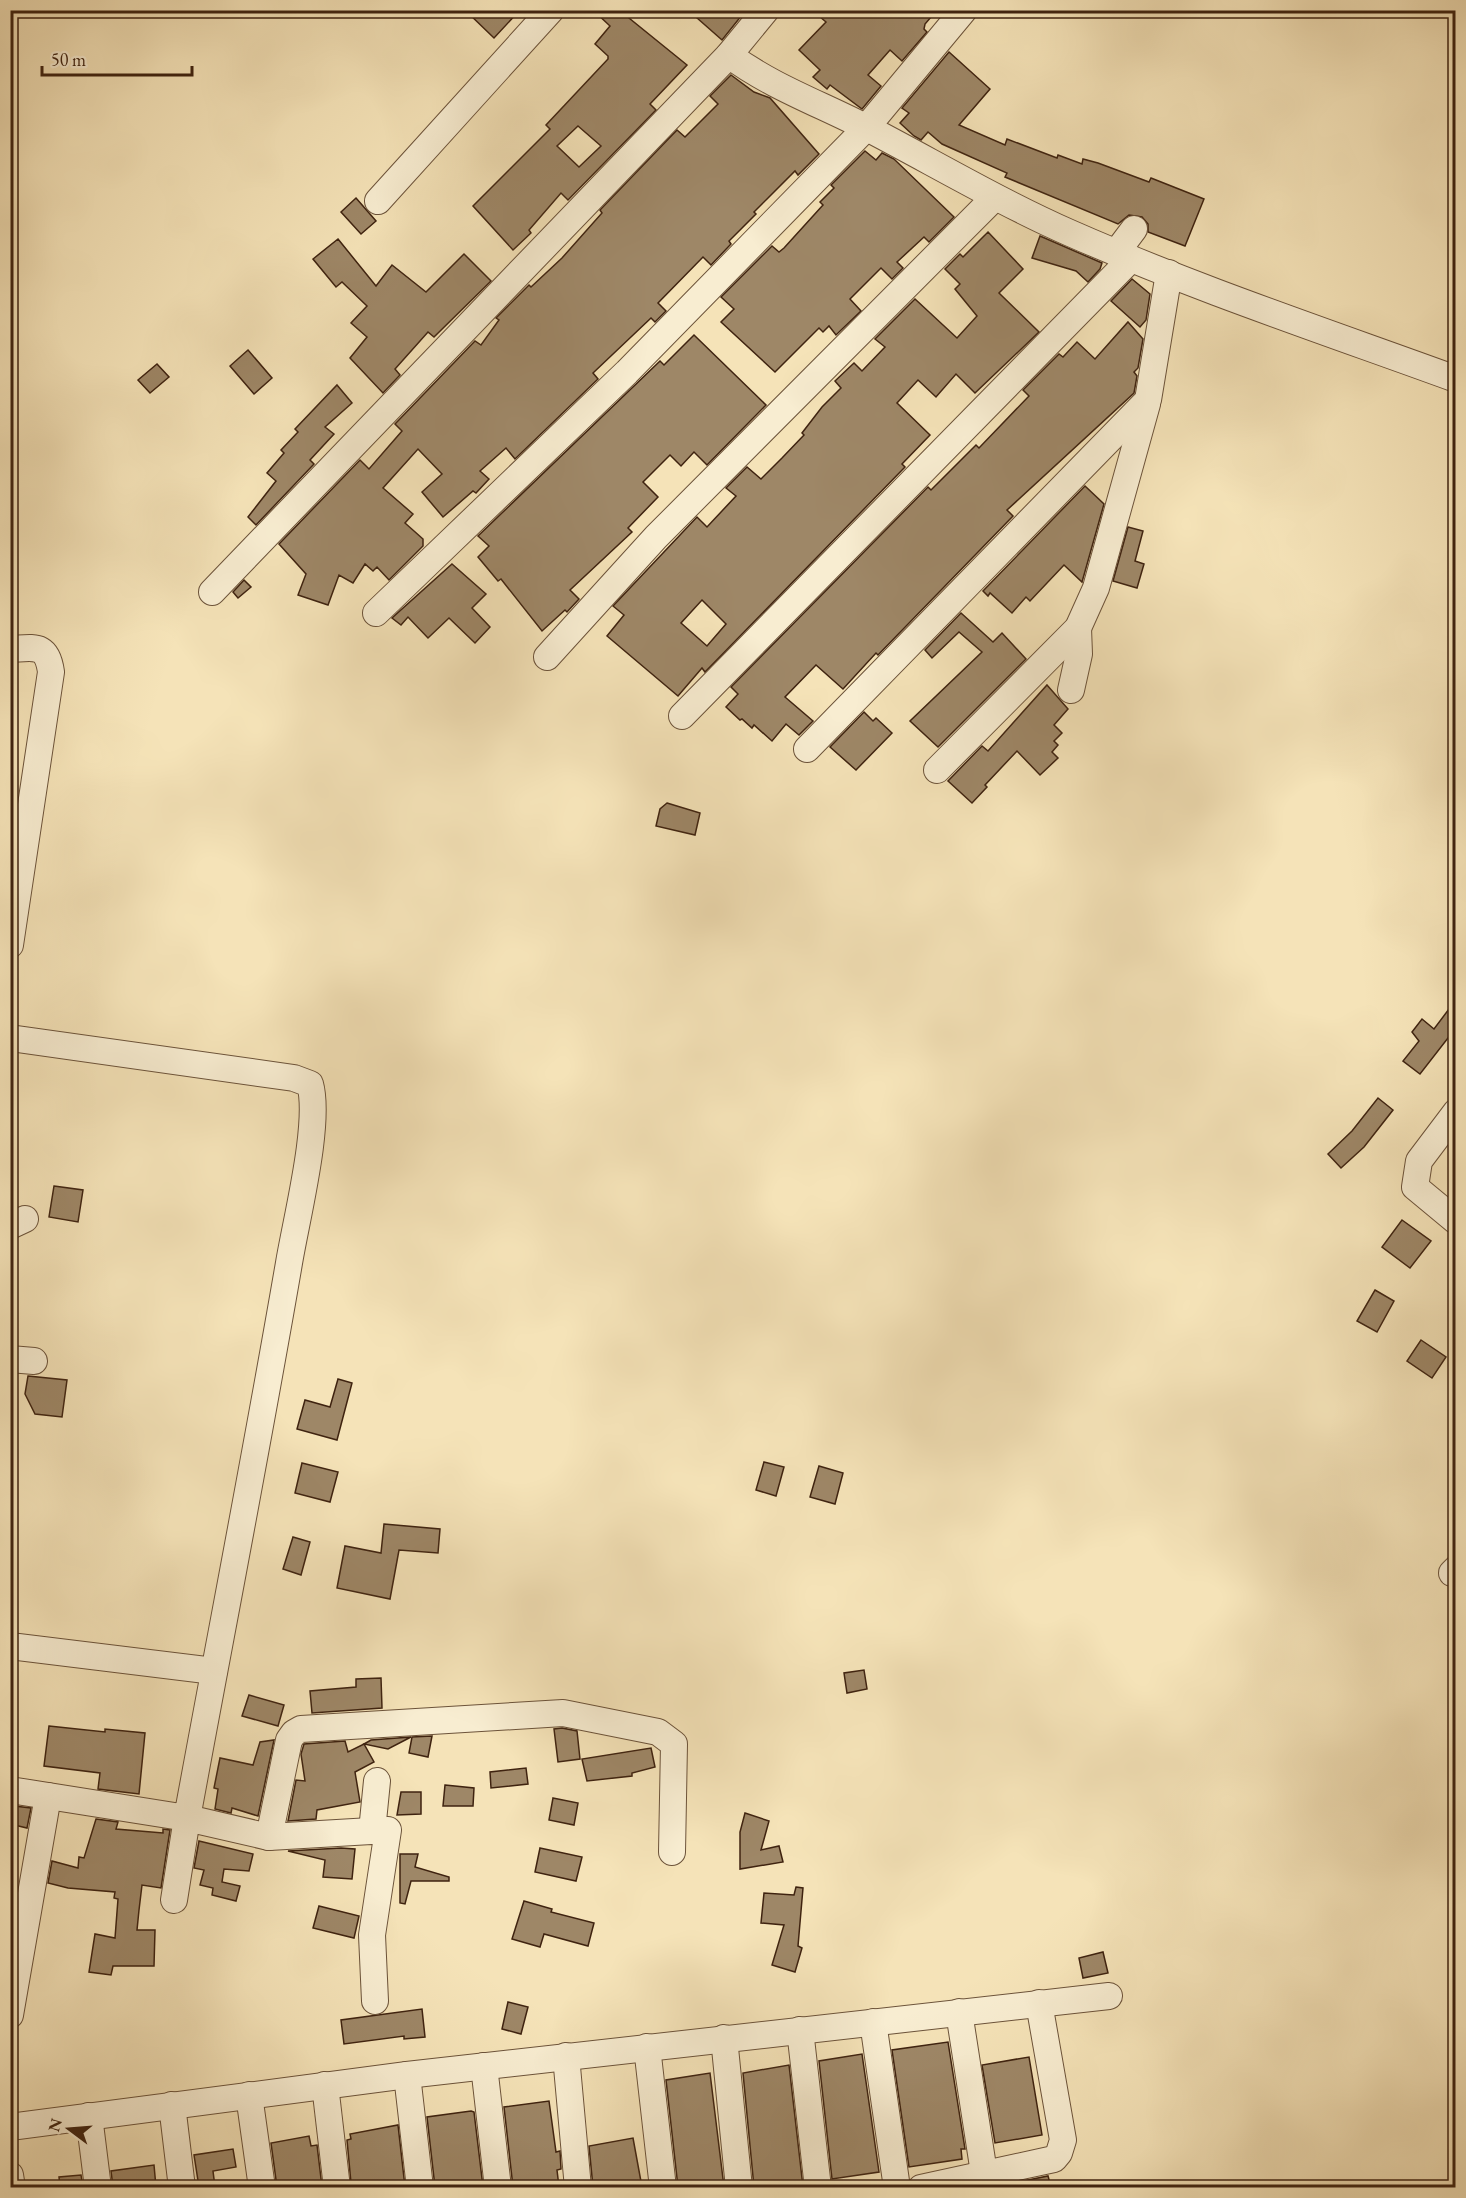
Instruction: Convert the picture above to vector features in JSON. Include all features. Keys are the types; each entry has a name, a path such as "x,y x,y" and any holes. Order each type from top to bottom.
{"street":[{"path":"378,201 551,10"},
{"path":"212,592 729,55 766,10"},
{"path":"376,613 627,372 866,128 964,10"},
{"path":"729,55 784,90 866,128 994,198 1123,256 1455,380"},
{"path":"546,657 656,537 994,198"},
{"path":"682,716 1123,256 1134,229"},
{"path":"937,770 1078,628 1096,588 1148,400 1168,273"},
{"path":"807,749 1148,400"},
{"path":"1071,690 1079,654 1078,628"},
{"path":"10,649 33,648 44,651 48,655 51,672 10,945"},
{"path":"10,1038 294,1078 310,1084 314,1100 308,1153 174,1900"},
{"path":"1455,1112 1419,1161 1415,1186 1455,1221"},
{"path":"10,1646 214,1671"},
{"path":"269,1837 290,1740 294,1733 301,1729 563,1713 658,1732 674,1744 672,1852"},
{"path":"372,1831 377,1781"},
{"path":"10,1790 187,1818 269,1837 388,1830 372,1935 375,2001"},
{"path":"10,2015 48,1796"},
{"path":"10,2127 566,2056 1109,1996"},
{"path":"921,2187 1054,2159 1059,2153 1064,2140 1040,2003"},
{"path":"959,2012 984,2173"},
{"path":"873,2022 897,2187"},
{"path":"800,2030 818,2187"},
{"path":"724,2038 739,2187"},
{"path":"647,2047 663,2187"},
{"path":"566,2056 578,2187"},
{"path":"484,2066 498,2187"},
{"path":"407,2075 420,2187"},
{"path":"325,2085 337,2187"},
{"path":"249,2095 262,2187"},
{"path":"172,2106 182,2187"},
{"path":"89,2116 98,2187"},
{"path":"10,2175 12,2187"}],"building":[{"path":"465,10 520,10 494,38"},
{"path":"593,10 619,10 687,65 650,104 656,110 568,200 561,193 529,230 531,233 513,250 473,206 550,129 546,125 608,59 608,56 595,44 610,26","holes":["578,126 601,146 579,167 557,146"]},
{"path":"688,10 746,10 722,40"},
{"path":"812,10 937,10 925,24 924,29 927,32 902,61 890,50 868,75 881,86 862,109 830,85 827,89 813,77 820,70 799,50 826,22"},
{"path":"949,52 990,89 959,125 1005,145 1007,139 1057,158 1058,155 1082,164 1083,159 1098,163 1149,182 1151,178 1204,199 1185,246 1148,232 1148,224 1142,217 1129,215 1118,224 1005,177 1007,173 942,144 928,132 921,140 914,136 900,123 909,113 902,108"},
{"path":"731,75 754,92 770,98 819,154 798,175 795,171 754,212 756,214 729,241 731,244 711,265 703,257 658,303 666,311 655,322 651,318 593,373 598,379 515,459 506,448 480,471 489,479 476,493 473,491 443,517 422,492 442,474 418,449 383,488 413,514 405,523 423,539 423,546 389,580 377,567 373,571 365,564 353,583 339,575 328,605 298,595 306,574 279,544 360,460 369,469 402,431 395,424 475,341 481,345 499,320 496,318 529,285 531,287 562,258 602,213 600,210 677,130 685,137 718,104 710,96"},
{"path":"865,151 876,160 882,153 894,159 954,217 929,242 924,237 897,262 903,268 892,279 881,268 850,299 861,311 836,335 829,326 823,332 819,328 775,372 721,322 734,309 721,297 772,246 779,252 784,248 823,205 820,202 834,188 831,185"},
{"path":"356,198 376,221 361,234 341,212"},
{"path":"988,232 1023,269 999,293 1039,332 975,393 956,374 936,397 918,380 897,403 930,435 902,464 905,467 705,672 702,668 678,696 607,636 624,615 613,606 697,517 707,527 736,496 726,488 747,467 761,479 782,458 804,435 802,433 822,407 841,388 835,381 854,363 862,371 885,347 875,339 915,299 957,338 977,316 955,289 960,284 945,269 960,254 963,257","holes":["702,600 726,624 707,646 681,623"]},
{"path":"1040,236 1102,263 1100,269 1088,282 1076,271 1032,258"},
{"path":"338,239 376,286 392,265 426,292 464,254 491,281 434,337 428,332 395,369 400,375 383,393 350,358 367,337 351,323 367,306 342,282 336,287 313,259"},
{"path":"1132,279 1150,294 1146,320 1140,327 1111,301"},
{"path":"1128,322 1143,339 1138,368 1134,372 1137,376 1134,393 1007,510 1013,516 843,689 816,665 785,697 813,721 799,735 786,724 772,741 754,725 752,728 726,707 738,694 731,687 928,487 931,490 976,445 979,448 1029,396 1023,390 1059,354 1063,357 1077,342 1095,359"},
{"path":"694,335 766,405 707,465 694,452 681,466 670,455 643,482 658,497 628,528 632,532 570,590 579,599 567,612 565,610 542,631 501,579 498,581 478,557 489,546 478,536 660,361 664,365"},
{"path":"248,350 272,378 254,394 230,366"},
{"path":"157,364 169,377 150,393 138,380"},
{"path":"337,385 352,403 325,427 334,434 310,460 314,464 256,525 248,517 276,481 267,473 284,453 281,450 298,432 295,429"},
{"path":"1085,486 1104,504 1082,582 1064,565 1030,601 1026,597 1012,613 990,593 988,596 983,591"},
{"path":"1128,527 1143,531 1135,561 1144,564 1137,588 1113,581"},
{"path":"452,564 486,594 472,608 490,627 475,643 449,618 428,638 408,617 401,625 392,618"},
{"path":"244,580 251,587 238,598 233,592"},
{"path":"961,613 993,642 1002,633 1026,659 938,747 910,721 982,652 959,632 932,658 925,650"},
{"path":"1047,685 1068,709 1054,725 1062,733 1054,741 1058,745 1052,752 1058,758 1040,775 1017,751 985,785 987,787 972,803 948,781 982,746 988,751"},
{"path":"864,712 873,721 876,718 892,733 856,770 830,747"},
{"path":"667,803 700,813 695,835 656,826 660,809"},
{"path":"1455,1001 1455,1029 1420,1074 1403,1061 1419,1041 1412,1032 1422,1019 1434,1029"},
{"path":"1378,1098 1393,1110 1364,1147 1341,1168 1328,1154 1352,1131"},
{"path":"54,1186 83,1190 78,1222 49,1217"},
{"path":"1402,1220 1431,1241 1410,1268 1382,1247"},
{"path":"1375,1290 1394,1301 1377,1332 1357,1321"},
{"path":"1421,1340 1446,1357 1432,1378 1407,1361"},
{"path":"28,1376 67,1380 62,1417 35,1414 25,1394"},
{"path":"338,1379 352,1383 337,1440 297,1429 305,1400 330,1407"},
{"path":"764,1462 784,1467 776,1496 756,1490"},
{"path":"302,1463 338,1472 330,1502 295,1493"},
{"path":"819,1466 843,1473 835,1504 810,1497"},
{"path":"384,1524 440,1529 438,1553 399,1550 390,1599 337,1588 345,1546 381,1553"},
{"path":"293,1537 310,1542 301,1575 283,1569"},
{"path":"864,1670 867,1689 847,1693 844,1673"},
{"path":"381,1678 382,1708 312,1713 310,1691 356,1687 356,1679"},
{"path":"249,1695 284,1705 278,1726 242,1716"},
{"path":"49,1726 105,1732 105,1729 145,1733 139,1794 98,1789 100,1773 44,1766"},
{"path":"554,1729 577,1731 580,1759 558,1762"},
{"path":"432,1736 428,1757 409,1753 412,1737"},
{"path":"411,1737 388,1749 364,1744 371,1740"},
{"path":"274,1740 258,1816 232,1808 231,1813 215,1809 218,1789 214,1788 220,1758 253,1765 260,1742"},
{"path":"345,1741 348,1752 364,1744 374,1762 355,1772 360,1802 317,1810 316,1819 288,1821 296,1780 305,1781 301,1754 304,1744"},
{"path":"651,1748 655,1767 632,1773 632,1776 587,1781 582,1759"},
{"path":"526,1768 528,1784 491,1788 490,1772"},
{"path":"445,1785 474,1788 473,1806 443,1806"},
{"path":"401,1792 421,1792 421,1814 397,1815"},
{"path":"553,1798 578,1803 574,1825 549,1820"},
{"path":"14,1806 31,1808 27,1828 10,1824"},
{"path":"745,1813 769,1821 761,1850 779,1846 783,1862 740,1869 740,1832"},
{"path":"96,1819 118,1822 116,1829 163,1833 163,1829 170,1830 161,1888 142,1885 139,1910 137,1930 155,1930 154,1966 113,1966 111,1975 89,1972 95,1934 115,1938 118,1899 114,1898 115,1892 68,1888 48,1883 52,1861 78,1868 79,1857 84,1858"},
{"path":"199,1841 253,1854 249,1871 224,1869 222,1882 240,1886 236,1901 212,1895 213,1888 200,1885 204,1870 194,1868"},
{"path":"540,1848 582,1857 576,1881 535,1872"},
{"path":"355,1849 352,1879 323,1877 325,1860 288,1851"},
{"path":"400,1854 418,1854 415,1867 449,1877 449,1881 411,1881 405,1904 400,1903"},
{"path":"796,1887 803,1888 798,1946 802,1948 795,1972 772,1965 784,1925 761,1923 764,1893 794,1895"},
{"path":"524,1901 552,1909 551,1912 594,1923 588,1946 544,1934 540,1947 512,1939"},
{"path":"319,1906 359,1916 354,1938 313,1928"},
{"path":"1103,1952 1108,1973 1083,1978 1079,1958"},
{"path":"508,2002 528,2007 521,2034 502,2029"},
{"path":"422,2009 425,2037 404,2039 404,2036 344,2044 341,2020"},
{"path":"948,2042 965,2149 961,2149 962,2159 909,2167 892,2050"},
{"path":"862,2054 879,2172 832,2179 819,2061"},
{"path":"1029,2057 1042,2135 995,2143 982,2065"},
{"path":"789,2065 803,2187 754,2187 743,2073"},
{"path":"710,2073 724,2187 678,2187 666,2080"},
{"path":"549,2101 556,2152 560,2151 561,2169 557,2170 559,2187 513,2187 504,2107"},
{"path":"474,2112 483,2187 435,2187 427,2117"},
{"path":"398,2125 405,2187 360,2187 359,2182 351,2183 347,2140 351,2139 350,2134"},
{"path":"309,2136 311,2146 317,2145 322,2187 277,2187 271,2143"},
{"path":"633,2138 642,2187 593,2187 589,2146"},
{"path":"233,2149 236,2167 213,2171 215,2187 199,2187 194,2155"},
{"path":"154,2165 156,2187 113,2187 111,2171"},
{"path":"81,2175 83,2187 60,2187 59,2177"},
{"path":"1048,2176 1051,2187 1004,2187 1004,2185"}]}
